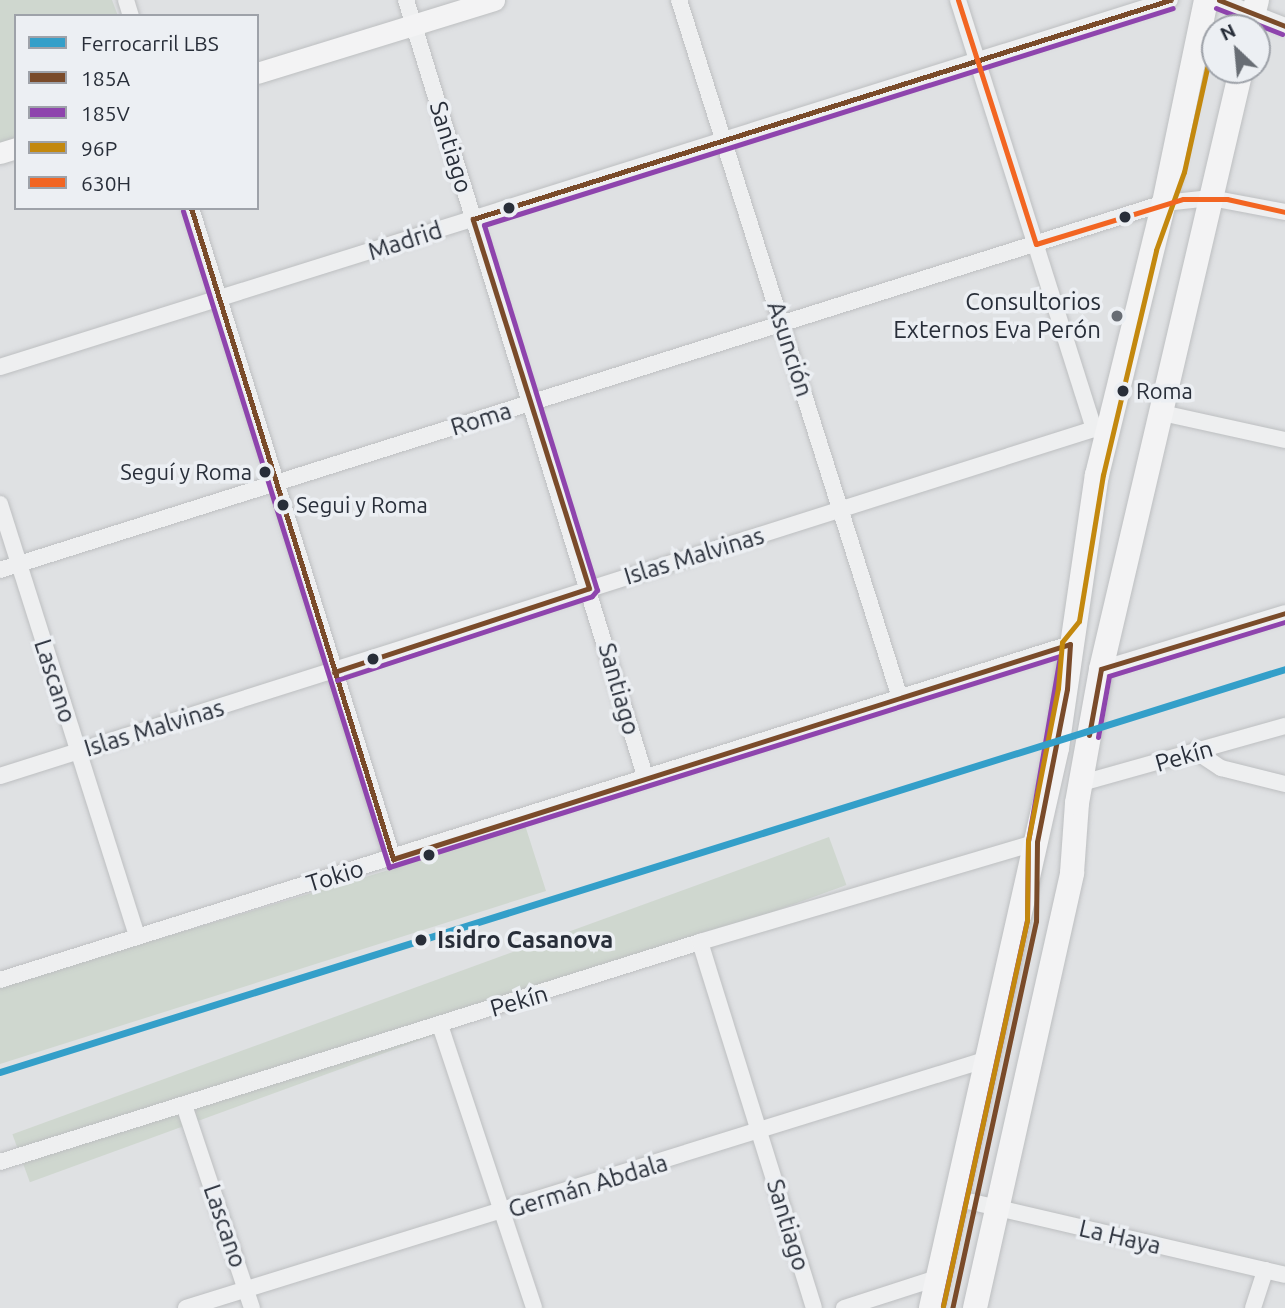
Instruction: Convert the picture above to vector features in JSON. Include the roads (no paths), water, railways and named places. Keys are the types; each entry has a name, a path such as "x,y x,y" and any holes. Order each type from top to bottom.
{"highway":[{"path":"931,1308 1037,842 1067,689 1070,644 1097,475 1101,431 1164,203 1206,0"},
{"path":"975,1308 1072,873 1082,783 1101,669 1238,84"}],"main road":[{"path":"259,72 494,0"}],"street":[{"name":"Santiago","path":"406,0 645,776"},
{"name":"Asunción","path":"679,0 900,698"},
{"path":"958,0 1036,244 1101,431"},
{"name":"Madrid","path":"0,367 219,300 976,58 1170,0"},
{"path":"1219,0 1251,14"},
{"name":"Roma","path":"0,570 782,326 1164,203 1211,198 1285,212"},
{"path":"192,210 393,859"},
{"path":"1162,413 1285,440"},
{"name":"Islas Malvinas","path":"0,776 334,672 589,588 1101,431"},
{"name":"Lascano","path":"0,504 137,937"},
{"path":"1101,669 1285,613"},
{"name":"Tokio","path":"0,980 393,859 645,776 1070,644"},
{"name":"Pekín","path":"1082,783 1285,726"},
{"path":"1197,752 1221,768 1285,784"},
{"name":"Pekín","path":"0,1162 700,942 1037,842"},
{"name":"Santiago","path":"700,942 814,1308"},
{"path":"440,1025 534,1308"},
{"name":"Germán Abdala","path":"186,1308 501,1213 988,1059"},
{"name":"Lascano","path":"184,1105 252,1308"},
{"name":"La Haya","path":"955,1198 1285,1275"},
{"path":"1254,1308 1265,1270"},
{"path":"844,1308 937,1278"}],"rail line":[{"name":"LBS","path":"0,1072 1285,669"}],"place":[{"name":"Consultorios Externos Eva Perón","path":"1117,316"},
{"name":"Roma","path":"1123,391"},
{"name":"Seguí y Roma","path":"265,472"},
{"name":"Segui y Roma","path":"283,505"},
{"name":"Isidro Casanova","path":"421,940"}]}
